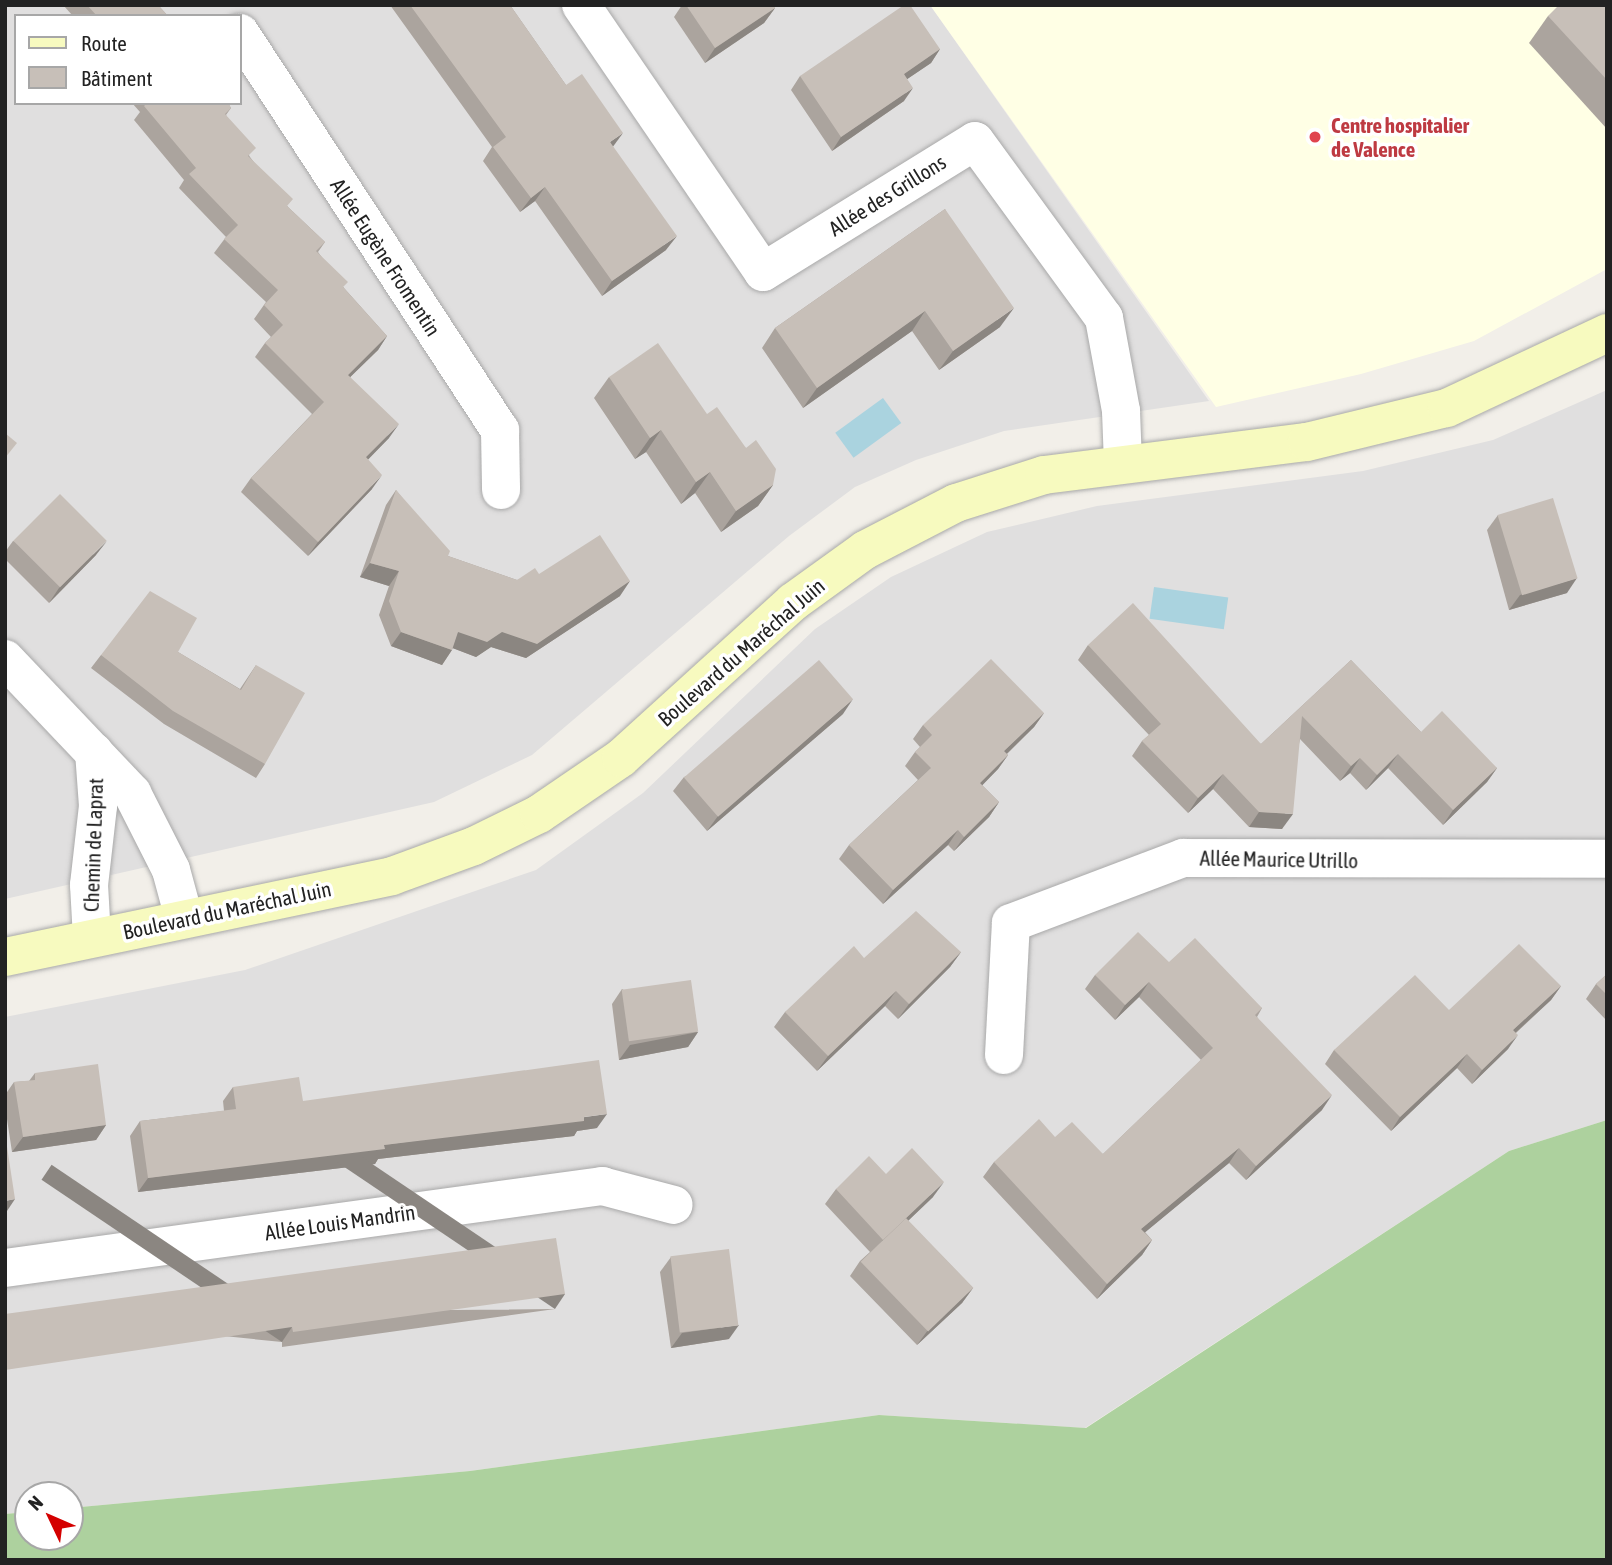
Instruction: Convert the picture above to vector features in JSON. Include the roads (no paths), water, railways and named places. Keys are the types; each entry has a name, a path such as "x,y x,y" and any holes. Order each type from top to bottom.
{"main road":[{"name":"Boulevard du Maréchal Juin","path":"5,957 392,876 474,846 539,814 621,758 793,602 865,550 956,503 1044,475 1307,442 1447,408 1522,377 1607,332"}],"street":[{"name":"Allée des Grillons","path":"581,5 763,272 975,141 1104,318 1121,411 1123,463"},
{"name":"Allée Eugène Fromentin","path":"242,36 500,430 501,490"},
{"name":"Chemin de Laprat","path":"5,659 132,793 171,870 184,918"},
{"name":"Chemin de Laprat","path":"92,938 89,885 98,806 93,752"},
{"name":"Allée Maurice Utrillo","path":"1004,1055 1011,923 1183,858 1607,859"},
{"name":"Allée Louis Mandrin","path":"5,1268 603,1186 674,1205"}],"water":[{"path":"883,398 901,423 853,458 835,433"},
{"path":"1154,587 1228,597 1224,629 1150,619"}],"place":[{"name":"Centre hospitalier de Valence","path":"1315,137"}]}
